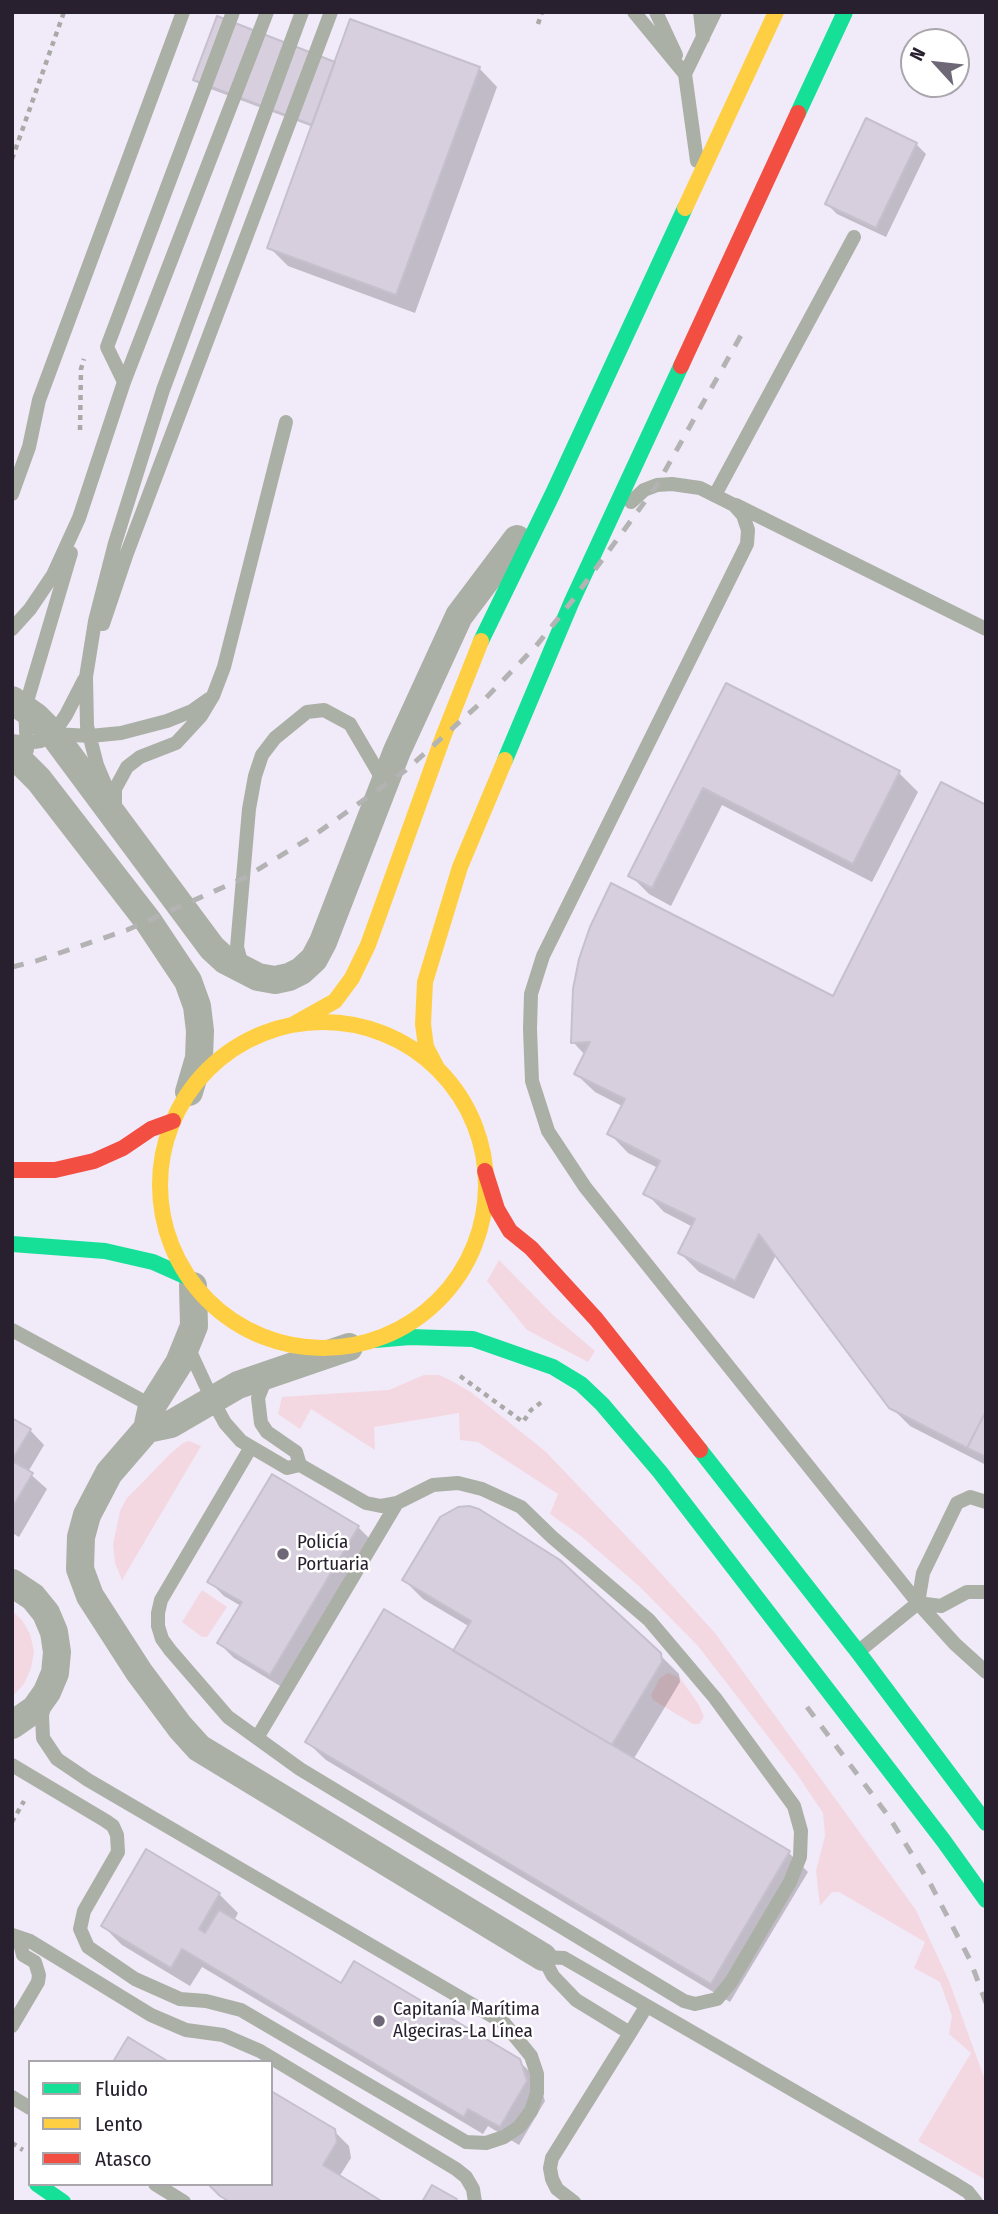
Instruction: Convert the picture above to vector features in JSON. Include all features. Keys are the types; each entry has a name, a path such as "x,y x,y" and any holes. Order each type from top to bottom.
{"main road":[{"path":"776,12 554,491 479,645 368,945 352,978 335,1001 294,1024 264,1033 235,1048 210,1068 189,1092 173,1121 161,1162 160,1193 164,1223 174,1252 191,1282 213,1307 237,1325 263,1338 291,1346 320,1349 410,1336 473,1339 553,1367 581,1384 602,1404 660,1472 943,1840 986,1900"},
{"path":"437,1069 426,1047 423,1024 425,982 460,867 597,548 845,12"},
{"path":"294,1024 325,1022 386,1034 414,1049 437,1069 456,1091 470,1116 497,1209 510,1231 531,1248 596,1319 858,1652 986,1823"},
{"path":"12,1170 55,1170 93,1161 123,1148 151,1129 173,1121"},
{"path":"362,1343 414,1321 434,1305 453,1283 468,1258 479,1230 485,1201 485,1171"},
{"path":"12,1244 105,1251 153,1262 191,1282"},
{"path":"949,1773 986,1802"},
{"path":"40,2186 63,2202"}],"street":[{"path":"19,704 53,734 212,947 225,960 244,972 275,981 301,971 314,958 323,942 384,782 458,616 554,491"},
{"path":"17,746 39,780 148,921 188,981 197,1006 200,1031 199,1058 189,1092"},
{"path":"191,1282 194,1326 179,1363 149,1418 98,1490 87,1515 81,1537 80,1569 90,1596 111,1632 180,1727 199,1748 543,1956"},
{"path":"149,1418 171,1424 238,1385 362,1343"},
{"path":"12,1583 33,1597 46,1613 54,1632 57,1652 55,1673 47,1692 36,1709 12,1725"}],"lane":[{"path":"12,494 29,447 39,400 183,12"},
{"path":"124,382 107,347 233,12"},
{"path":"267,12 124,382 79,518 57,604 19,704 17,746 41,741 53,734 86,677 127,553 331,12"},
{"path":"128,834 97,765 87,726 86,677 96,621 129,492 163,390 302,12"},
{"path":"634,12 685,74"},
{"path":"656,12 685,74 699,180"},
{"path":"700,12 703,38"},
{"path":"685,74 715,12"},
{"path":"715,495 854,237"},
{"path":"116,808 115,789 127,767 141,757 176,743 201,716 213,696 224,667 286,422"},
{"path":"597,548 632,500 644,490 657,485 672,484 700,488 986,629"},
{"path":"734,505 743,515 748,530 742,557 543,956 531,994 532,1081 548,1131 585,1187 918,1603 986,1672"},
{"path":"12,629 30,609 53,575 79,518"},
{"path":"53,734 90,736 121,733 167,721 192,711 213,696"},
{"path":"244,972 237,947 249,809 262,755 275,738 307,712 324,710 350,724 384,782"},
{"path":"12,1330 149,1418"},
{"path":"187,1344 225,1423 241,1441 287,1468 300,1465 366,1503 382,1506 397,1503 433,1485 458,1483 482,1489 521,1507 649,1620 715,1699 794,1806 801,1831 800,1857 790,1882 732,1982 717,1999 695,2004 684,2001 300,1769 228,1717 170,1650 162,1639 158,1626 161,1600 251,1447"},
{"path":"267,1376 258,1398 261,1423 267,1433 296,1451 300,1465"},
{"path":"858,1652 918,1603 923,1573 957,1503 970,1497 986,1502"},
{"path":"257,1738 397,1503"},
{"path":"918,1603 941,1605 967,1592 986,1592"},
{"path":"12,1765 113,1826 117,1835 118,1852 83,1910 80,1929 88,1947 125,1973 180,2000 206,2001 241,2011 466,2142 486,2143 504,2137 519,2127 531,2111 537,2093 537,2074 531,2056 503,2023 88,1780 57,1759 43,1738 42,1715 47,1692"},
{"path":"12,2026 38,1982 39,1975 35,1962 23,1955 16,1937"},
{"path":"16,1937 30,1941 151,2015 186,2030 223,2035 260,2051 456,2169 466,2177 473,2189 475,2202"},
{"path":"543,1956 564,1958 952,2182 968,2192 975,2202"},
{"path":"543,1956 553,1976 576,2000 630,2033"},
{"path":"574,2202 557,2189 552,2179 552,2158 646,2007"},
{"path":"12,2097 28,2107"},
{"path":"158,2186 184,2202"}],"path":[{"path":"12,159 64,12"},
{"path":"538,24 542,12"}],"shaded area":[{"path":"499,1260 554,1316 595,1351 588,1362 527,1330 487,1281"},
{"path":"424,1375 439,1375 472,1393 545,1451 647,1558 715,1633 916,1910 949,1981 985,2080 986,2180 918,2141 971,2053 949,2034 952,2016 940,1982 914,1968 925,1942 839,1892 832,1892 820,1906 816,1871 825,1836 823,1813 797,1774 698,1646 639,1586 581,1536 550,1514 558,1494 478,1442 460,1440 459,1413 374,1427 375,1450 311,1409 300,1429 278,1414 282,1397 389,1390"},
{"path":"189,1441 201,1446 122,1580 115,1563 113,1545 120,1511 126,1499 169,1455"},
{"path":"202,1590 227,1607 207,1637 202,1637 182,1622"},
{"path":"12,1611 22,1620 30,1634 34,1651 24,1684 12,1697"},
{"path":"668,1673 680,1678 699,1705 704,1717 699,1724 693,1724 653,1700 651,1695 660,1678"}],"building":[{"path":"217,16 335,62 312,125 193,80"},
{"path":"350,19 480,67 396,295 267,248"},
{"path":"866,118 917,143 876,228 825,204"},
{"path":"726,683 900,771 853,864 703,788 652,888 628,876"},
{"path":"941,782 986,805 986,1411 967,1448 889,1408 759,1234 735,1281 678,1253 695,1219 643,1194 660,1161 607,1134 625,1099 574,1074 590,1042 571,1043 573,989 579,959 590,927 611,883 833,996"},
{"path":"986,1411 986,1457 967,1448"},
{"path":"12,1418 31,1429 12,1460"},
{"path":"12,1461 33,1473 12,1508"},
{"name":"Policía Portuaria","path":"272,1474 359,1526 270,1675 217,1643 242,1602 207,1582"},
{"path":"458,1507 479,1509 560,1560 661,1653 662,1662 612,1745 453,1651 471,1621 402,1580 440,1517"},
{"path":"384,1609 790,1851 711,1984 305,1742"},
{"name":"Capitanía Marítima Algeciras-La Línea","path":"146,1849 220,1893 199,1929 205,1933 219,1910 341,1983 354,1961 520,2059 527,2081 500,2127 468,2109 464,2117 182,1949 171,1968 101,1926"},
{"path":"128,2037 166,2060 114,2060"},
{"path":"273,2092 335,2129 337,2142 323,2165 383,2202 230,2202 210,2186 273,2186"},
{"path":"432,2185 457,2199 455,2202 422,2202"}],"railway":[{"path":"12,967 127,930 244,878 313,836 406,770 484,700 536,646 572,601 657,485 744,330"},
{"path":"807,1707 889,1817 931,1885 970,1960 986,2003"}],"traffic: fast":[{"path":"798,113 845,12"},
{"path":"481,641 554,491 685,208"},
{"path":"505,760 572,601 681,366"},
{"path":"12,1244 105,1251 153,1262 189,1278"},
{"path":"375,1340 410,1337 473,1339 553,1367 581,1384 602,1404 660,1472 943,1840 986,1900"},
{"path":"700,1450 858,1652 986,1823"},
{"path":"40,2186 63,2202"}],"traffic: slow":[{"path":"685,208 776,12"},
{"path":"294,1024 335,1001 352,978 368,945 443,737 481,641"},
{"path":"437,1068 426,1047 423,1024 425,982 460,867 505,760"},
{"path":"323,1022 355,1025 400,1041 438,1070 467,1108 483,1153 486,1185 483,1217 467,1262 438,1300 400,1329 355,1345 323,1348 291,1345 246,1329 208,1300 179,1262 163,1217 160,1185 163,1153 179,1108 208,1070 246,1041 291,1025 323,1022"}],"traffic: jam":[{"path":"681,366 798,113"},
{"path":"12,1170 55,1170 94,1161 123,1148 151,1129 173,1121"},
{"path":"485,1171 497,1209 510,1231 531,1248 596,1319 700,1450"}],"place":[{"name":"Policía Portuaria","path":"283,1554"},
{"name":"Capitanía Marítima Algeciras-La Línea","path":"379,2021"}]}
